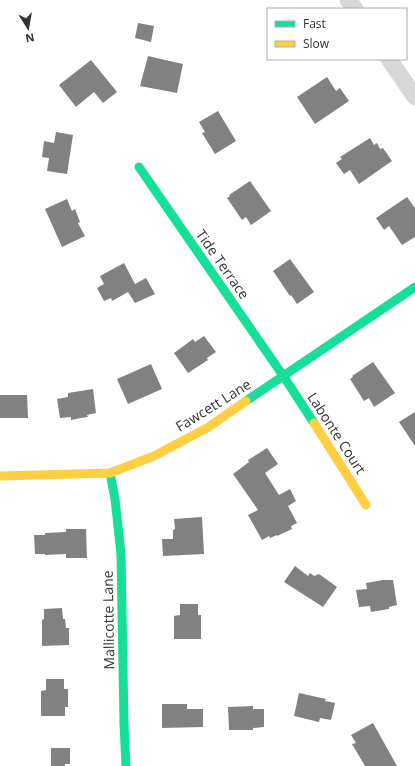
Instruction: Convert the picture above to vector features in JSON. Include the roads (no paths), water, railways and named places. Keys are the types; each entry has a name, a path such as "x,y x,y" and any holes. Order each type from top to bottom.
{"street":[{"path":"348,0 354,8"},
{"path":"390,60 415,98"},
{"name":"Tide Terrace","path":"139,167 284,377"},
{"name":"Fawcett Lane","path":"0,476 110,473 154,456 207,428 415,287"},
{"name":"Labonte Court","path":"284,377 366,505"},
{"name":"Mallicotte Lane","path":"110,473 115,498 121,554 126,766"}]}
